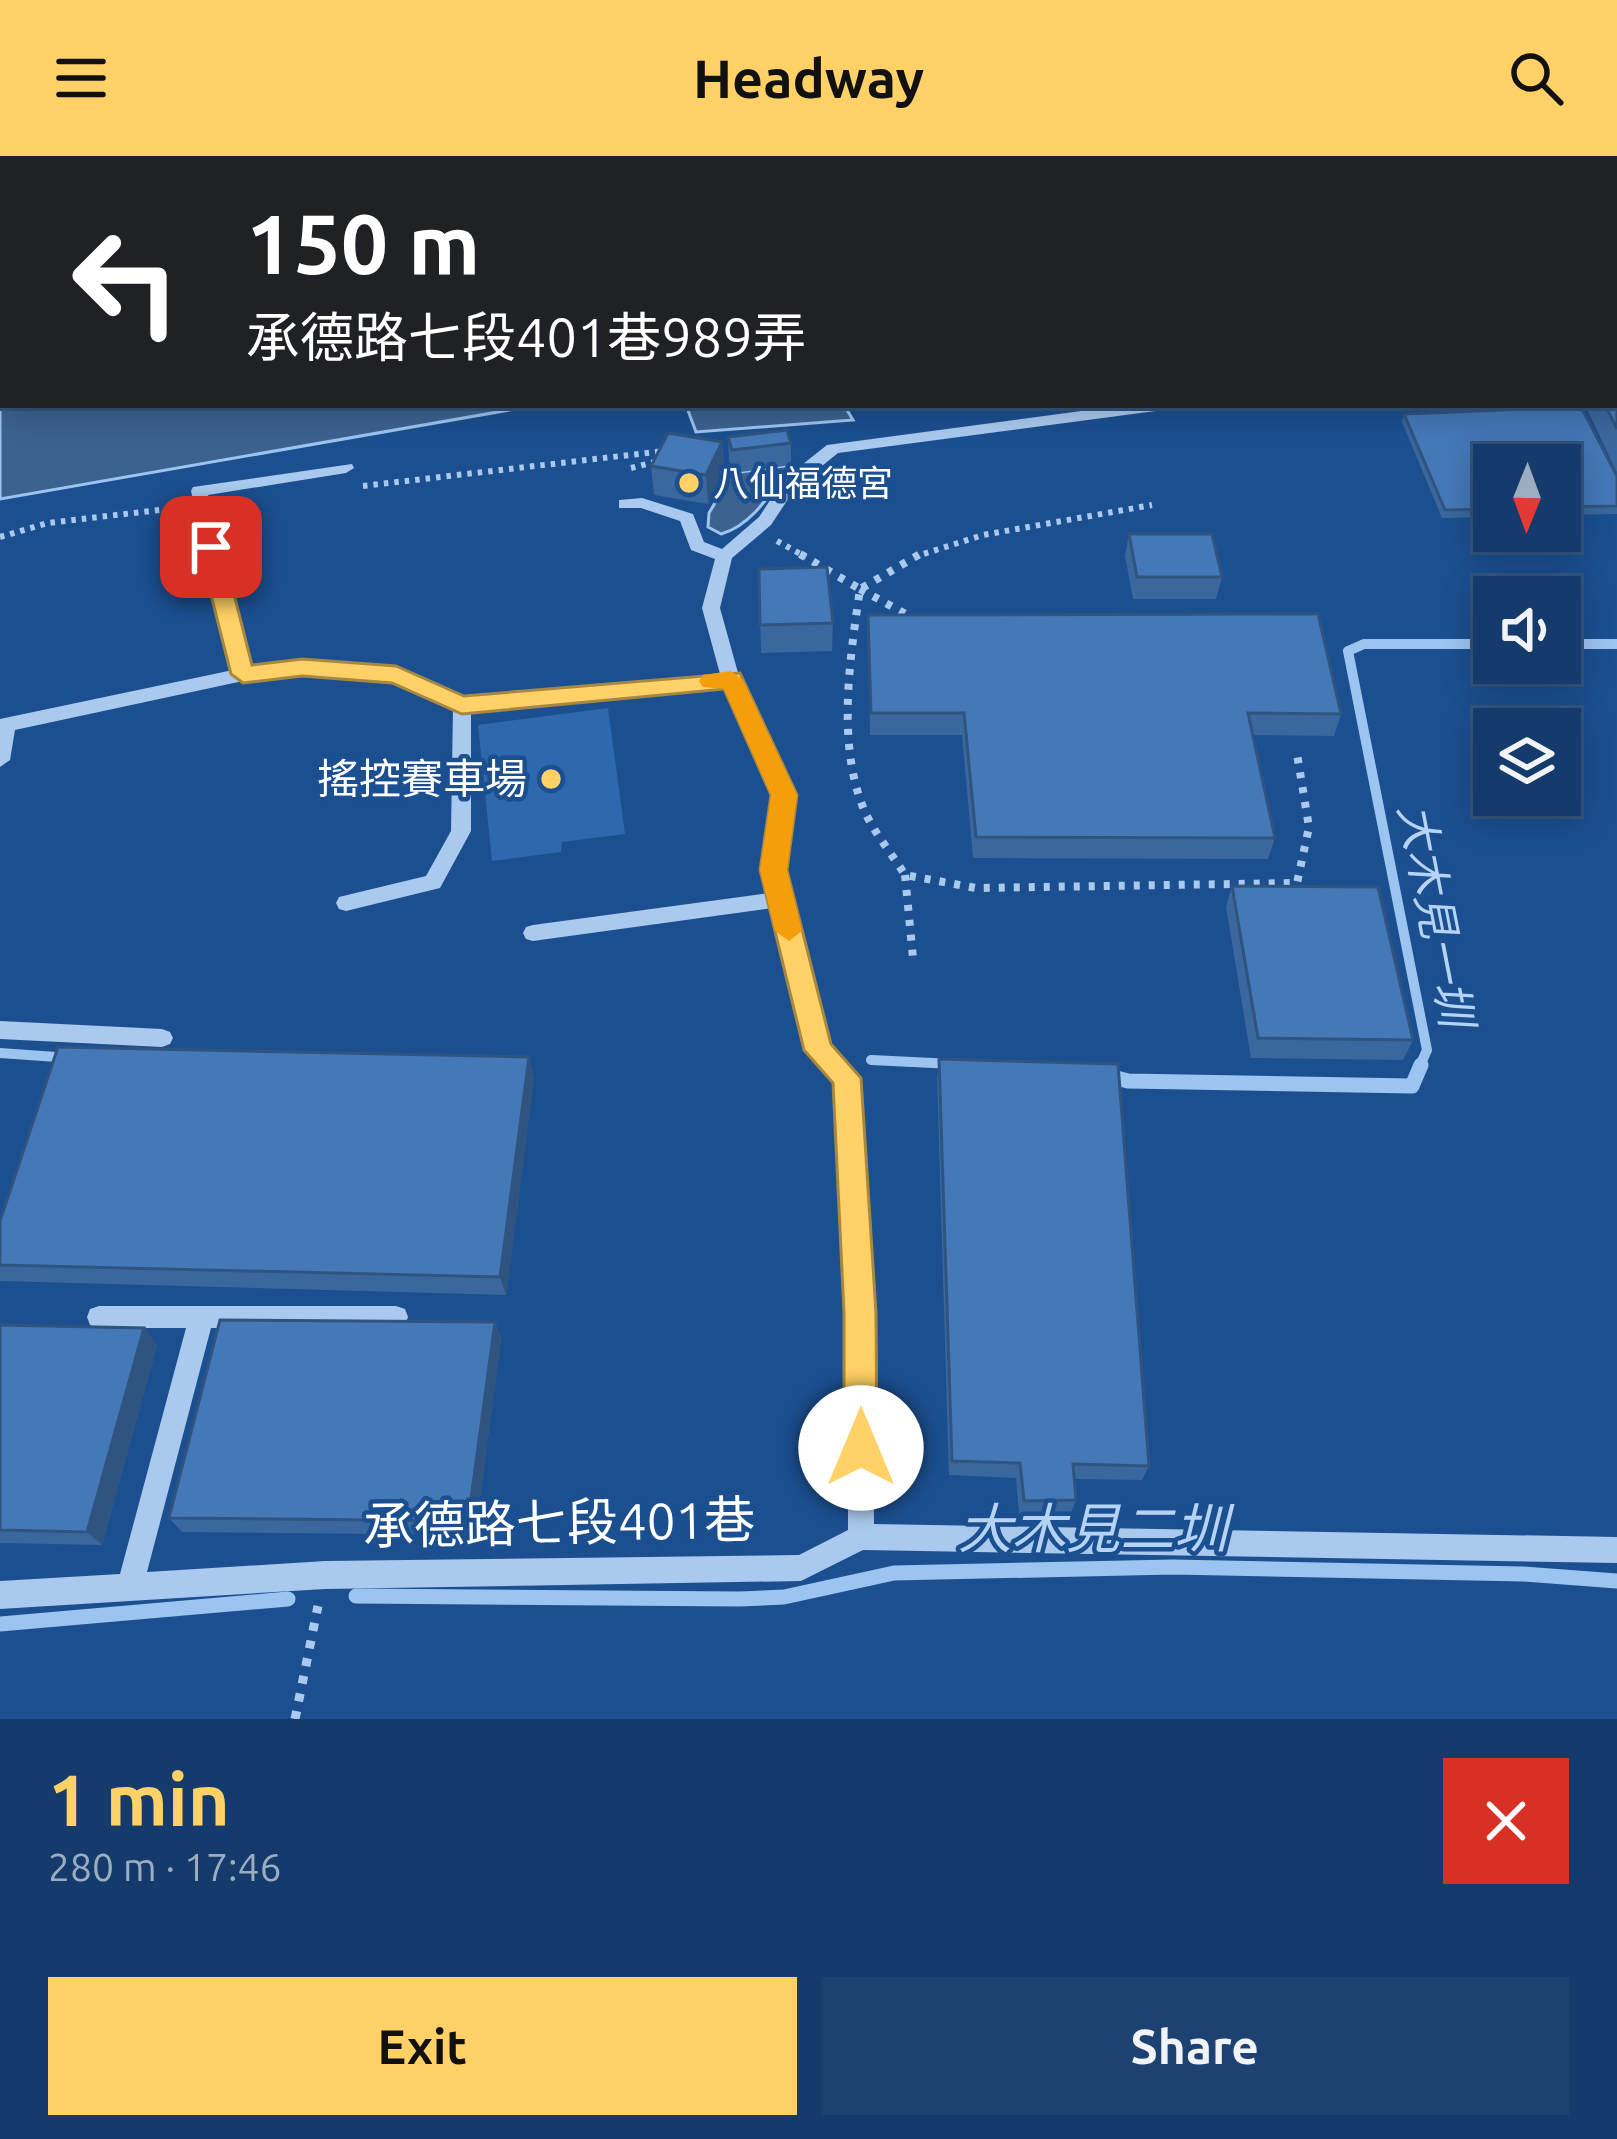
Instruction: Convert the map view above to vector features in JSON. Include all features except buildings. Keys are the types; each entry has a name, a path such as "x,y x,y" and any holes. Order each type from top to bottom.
{"street":[{"path":"861,1537 860,1313 847,1078 818,1050 773,870 784,795 731,680 711,608 724,556 755,529 790,483 833,448 1140,408"},
{"path":"243,674 199,490 346,468"},
{"path":"625,504 642,503 687,518 697,546 724,556"},
{"path":"0,760 3,725 243,674 302,668 396,675 462,705 731,680"},
{"path":"346,903 433,883 461,832 462,705"},
{"path":"533,933 781,899"},
{"path":"0,1030 162,1038"},
{"path":"99,1316 396,1317"},
{"path":"130,1587 201,1318"},
{"name":"承德路七段401巷","path":"0,1595 325,1575 801,1568 861,1537 1617,1550"}],"path":[{"path":"343,488 675,450"},
{"path":"631,468 656,466 652,453"},
{"path":"0,537 48,524 200,505"},
{"path":"860,589 927,552 990,534 1094,520 1153,505"},
{"path":"755,529 919,622"},
{"path":"860,589 852,643 854,745 862,804 905,875 913,958"},
{"path":"905,875 976,888 1298,883 1309,827 1297,754"},
{"path":"296,1719 325,1575"}],"shaded area":[{"path":"0,408 521,408 0,499"},
{"path":"687,408 846,408 853,420 696,432"},
{"path":"791,465 743,523 721,534 708,527 709,513 733,473"},
{"name":"搖控賽車場","path":"608,708 625,834 562,842 561,852 492,861 478,725"}],"waterway":[{"name":"大木見一圳","path":"1419,1068 1427,1050 1348,651 1364,644 1473,644"},
{"name":"大木見一圳","path":"1581,644 1617,644"},
{"name":"大木見一圳","path":"0,1053 71,1058"},
{"name":"大木見一圳","path":"871,1060 954,1064"},
{"name":"大木見一圳","path":"1105,1075 1128,1081 1412,1086 1421,1065"},
{"name":"大木見二圳","path":"356,1596 740,1599 784,1597 894,1573 1173,1567 1523,1574 1617,1581"},
{"name":"大木見二圳","path":"0,1624 288,1599"}],"slow traffic":[{"path":"711,681 731,680 784,795 773,870 789,931"}],"place":[{"name":"八仙福德宮","path":"689,483"},
{"name":"搖控賽車場","path":"551,779"}],"route":[{"path":"211,547 243,674 302,668 396,675 462,705 731,680 784,795 773,870 818,1050 847,1078 860,1313 861,1448"}]}
